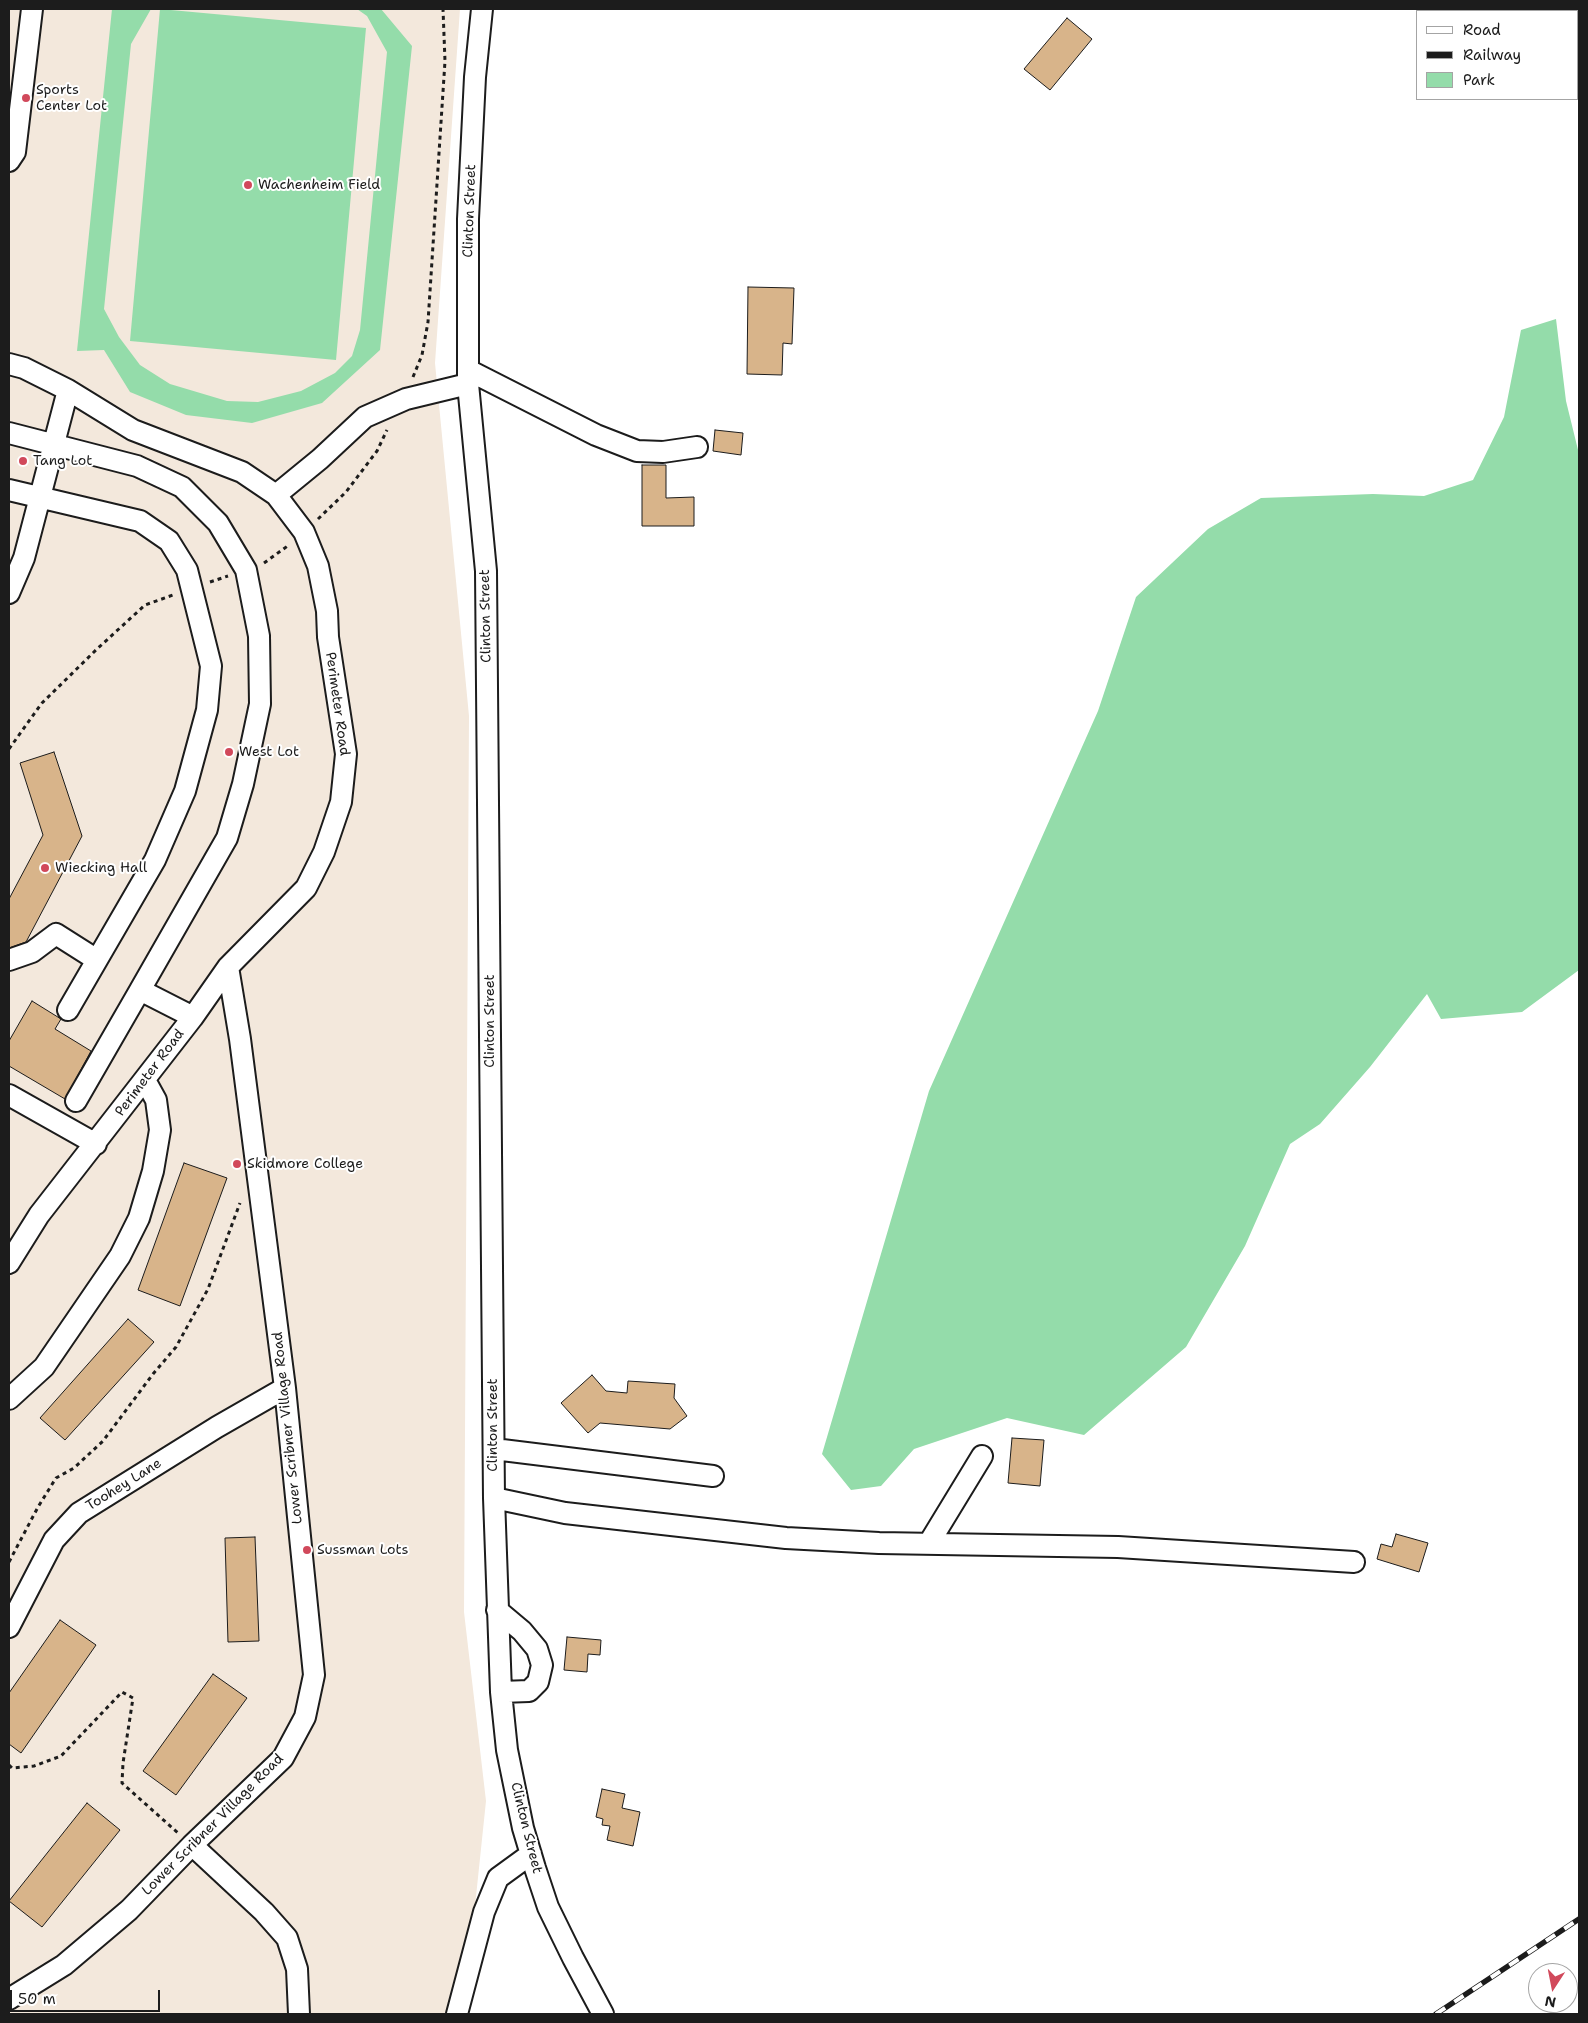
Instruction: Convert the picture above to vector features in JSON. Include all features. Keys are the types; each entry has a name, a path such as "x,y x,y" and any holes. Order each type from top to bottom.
{"street":[{"path":"9,162 16,152 32,9"},
{"name":"Clinton Street","path":"482,9 475,76 468,220 468,377 486,571 494,1498 501,1692 507,1750 531,1854 548,1907 603,2014"},
{"name":"Perimeter Road","path":"9,364 24,368 68,390 133,430 242,472 276,495 304,532 318,566 327,611 328,637 346,754 341,802 324,852 306,888 228,967 145,1080 39,1215 9,1262"},
{"path":"276,495 365,417 406,399 468,377 596,435 637,451 663,452 697,448"},
{"path":"9,593 24,558 68,390"},
{"path":"9,433 136,466 182,487 218,523 246,570 259,636 260,704 243,784 227,838 76,1101"},
{"path":"9,490 140,521 169,541 187,570 211,666 207,710 185,791 155,860 68,1010"},
{"path":"9,960 32,952 56,934 97,960"},
{"name":"Lower Scribner Village Road","path":"9,1999 64,1965 129,1910 192,1845 283,1758 305,1717 314,1675 285,1388 240,1039 228,967"},
{"path":"140,990 193,1017"},
{"path":"9,1399 44,1366 120,1256 139,1218 154,1171 160,1130 156,1100 145,1080"},
{"path":"9,1095 96,1144"},
{"name":"Toohey Lane","path":"9,1627 54,1540 79,1513 217,1427 285,1388"},
{"path":"494,1449 713,1476"},
{"path":"929,1543 982,1456"},
{"path":"494,1498 565,1512 748,1534 870,1542 1118,1547 1354,1562"},
{"path":"497,1610 522,1631 537,1649 542,1665 538,1682 528,1691 501,1692"},
{"path":"192,1845 264,1912 288,1938 297,1969 299,2014"},
{"path":"457,2014 484,1912 498,1878 531,1854"}],"path":[{"path":"406,399 422,355 428,322 445,60 443,9"},
{"path":"9,749 42,703 145,605 270,561 346,492 377,451 388,428"},
{"path":"9,1562 38,1507 56,1478 74,1468 103,1441 153,1374 176,1347 208,1289 238,1212 241,1195"},
{"path":"9,1765 12,1768 34,1766 61,1756 122,1692 133,1698 123,1763 122,1783 192,1845"}],"shaded area":[{"name":"Skidmore College","path":"9,9 460,9 435,363 469,716 464,1612 486,1801 468,1973 456,2014 9,2014"}],"green space":[{"path":"112,9 151,9 131,44 104,309 119,337 140,365 170,384 227,401 258,402 301,391 335,373 352,356 360,330 387,52 367,16 357,9 381,9 412,46 380,350 322,403 252,423 186,415 130,392 104,350 77,351"},
{"name":"Wachenheim Field","path":"160,9 366,28 336,360 130,341"},
{"path":"1556,319 1566,401 1579,454 1579,970 1522,1012 1441,1019 1427,994 1370,1067 1320,1124 1290,1144 1245,1246 1186,1347 1084,1435 1007,1418 914,1449 881,1486 851,1490 822,1454 929,1091 1098,711 1136,597 1208,529 1261,498 1373,494 1424,496 1473,480 1504,417 1521,330"}],"building":[{"path":"1067,18 1092,39 1050,90 1024,69"},
{"path":"748,287 794,288 792,344 783,343 782,375 747,374"},
{"path":"715,430 743,433 741,455 713,451"},
{"path":"642,465 666,465 666,498 694,497 694,526 642,526"},
{"name":"Wiecking Hall","path":"54,752 82,836 26,942 9,948 9,899 43,835 20,763"},
{"path":"32,1001 61,1019 55,1029 91,1051 65,1099 9,1066 9,1041"},
{"path":"184,1163 227,1178 180,1306 138,1290"},
{"path":"128,1319 154,1342 65,1440 40,1418"},
{"path":"592,1375 606,1391 627,1393 628,1381 675,1384 674,1398 687,1416 670,1429 600,1423 588,1433 561,1403"},
{"path":"1012,1438 1044,1440 1040,1486 1008,1483"},
{"path":"1396,1534 1428,1543 1419,1572 1377,1559 1381,1544 1392,1547"},
{"path":"255,1537 259,1641 228,1642 225,1538"},
{"path":"60,1620 96,1645 21,1753 9,1744 9,1693"},
{"path":"567,1637 601,1640 600,1655 588,1654 587,1672 564,1670"},
{"path":"213,1674 247,1698 176,1795 143,1771"},
{"path":"602,1789 625,1794 622,1808 640,1812 633,1846 607,1840 610,1826 602,1825 603,1819 596,1817"},
{"path":"87,1803 120,1830 42,1927 9,1901"}],"railway":[{"path":"1436,2014 1579,1919"}],"place":[{"name":"Sports Center Lot","path":"26,98"},
{"name":"Wachenheim Field","path":"248,185"},
{"name":"Tang Lot","path":"23,461"},
{"name":"West Lot","path":"229,752"},
{"name":"Wiecking Hall","path":"45,868"},
{"name":"Skidmore College","path":"237,1164"},
{"name":"Sussman Lots","path":"307,1550"}]}
